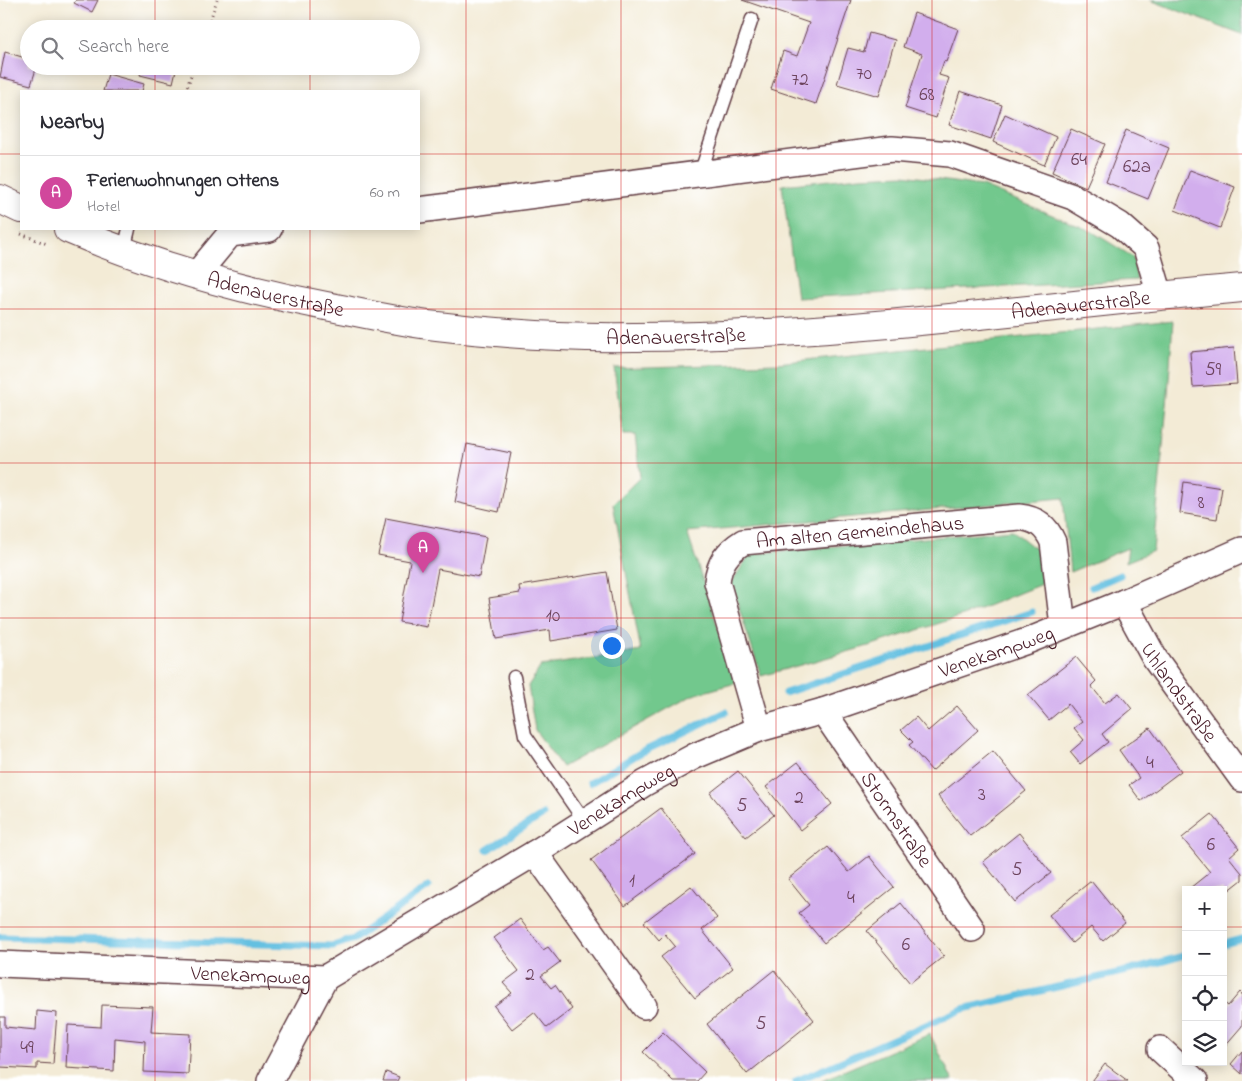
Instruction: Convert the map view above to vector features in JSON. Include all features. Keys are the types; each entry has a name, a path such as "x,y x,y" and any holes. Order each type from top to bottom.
{"street":[{"name":"Adenauerstraße","path":"420,210 892,149 950,154 1073,197 1120,225 1146,248 1160,295"},
{"path":"0,199 20,208"},
{"name":"Adenauerstraße","path":"74,230 127,239 196,275 271,295 436,326 521,334 632,337 725,335 940,320 1160,295 1242,288"},
{"name":"Adenauerstraße","path":"196,275 230,234 261,230"},
{"name":"Am alten Gemeindehaus","path":"759,729 716,582 718,570 724,558 732,548 743,542 1019,517 1030,518 1041,523 1049,531 1053,542 1062,626"},
{"name":"Venekampweg","path":"0,964 326,978 535,853 645,783 695,756 759,729 823,710 1030,640 1124,602 1242,550"},
{"name":"Uhlandstraße","path":"1124,602 1155,659 1242,779"},
{"name":"Stormstraße","path":"823,710 972,929"},
{"path":"535,853 644,1006"},
{"path":"270,1081 326,978"},
{"path":"1160,1049 1195,1081"}],"lane":[{"path":"700,174 752,19"},
{"path":"514,677 525,735 585,822"}],"path":[{"path":"210,20 216,0"},
{"path":"186,90 191,75"}],"green space":[{"path":"1150,0 1242,0 1242,35"},
{"path":"904,175 982,186 1091,231 1133,257 1137,280 797,298 782,185 860,177"},
{"path":"1173,321 1153,551 1126,562 1128,548 1070,572 1063,498 687,532 736,683 693,695 562,767 535,730 528,686 541,666 641,651 613,504 640,477 635,435 623,435 614,368 777,363"},
{"path":"1012,530 1042,554 1044,583 965,615 872,645 761,676 731,583 750,554"},
{"path":"930,1034 953,1081 820,1081"}],"building":[{"path":"76,0 98,0 92,12 74,3"},
{"path":"742,0 851,0 816,104 771,89 783,51 797,56 809,23"},
{"path":"914,13 958,29 946,62 944,61 939,75 949,78 936,118 905,108 922,54 903,47"},
{"path":"869,33 895,40 879,96 837,84 848,48 864,52"},
{"path":"5,52 20,56 20,75 34,75 31,85 0,77"},
{"path":"108,75 144,84 142,90 103,90"},
{"path":"140,75 175,75 173,83"},
{"path":"960,91 1002,105 991,139 949,125"},
{"path":"1005,114 1056,137 1044,165 993,142"},
{"path":"1071,129 1105,144 1086,187 1052,172"},
{"path":"1126,130 1169,148 1148,199 1106,182"},
{"path":"1190,170 1235,187 1220,228 1175,210"},
{"path":"1234,348 1237,384 1193,387 1190,352"},
{"path":"467,444 511,453 499,512 455,502"},
{"path":"1184,482 1222,488 1217,519 1180,513"},
{"path":"386,518 486,537 479,577 438,569 427,627 399,622 410,561 378,555"},
{"path":"607,572 617,630 551,641 550,630 496,639 489,598 520,593 519,586"},
{"path":"1076,657 1096,681 1091,686 1105,703 1119,693 1132,709 1102,734 1108,742 1080,764 1070,752 1084,740 1074,728 1082,722 1068,704 1049,720 1028,695"},
{"path":"957,706 978,730 932,771 909,745 913,742 901,730 916,717 928,731"},
{"path":"1150,728 1181,771 1141,801 1129,785 1139,778 1119,750"},
{"path":"993,751 1026,791 970,836 938,796"},
{"path":"798,762 832,804 800,830 766,787"},
{"path":"738,771 774,815 746,837 710,793"},
{"path":"661,808 695,854 625,906 591,860"},
{"path":"1212,814 1239,848 1229,857 1242,873 1242,880 1227,892 1227,886 1192,886 1210,872 1182,838"},
{"path":"1019,833 1051,873 1015,902 983,862"},
{"path":"828,847 849,872 869,856 894,887 824,943 799,913 809,905 788,879"},
{"path":"1091,881 1125,923 1103,941 1091,927 1072,943 1049,915"},
{"path":"691,886 717,918 702,930 733,968 695,998 661,957 675,946 665,934 659,940 644,922"},
{"path":"901,903 944,956 910,983 867,931"},
{"path":"520,919 543,950 548,947 560,962 541,976 551,988 555,985 572,1009 547,1028 534,1012 512,1029 494,1006 512,993 503,983 519,971 494,938"},
{"path":"774,970 814,1020 747,1074 707,1024"},
{"path":"1240,992 1242,994 1242,1026 1227,1043 1227,1005"},
{"path":"102,1005 153,1007 151,1032 190,1034 188,1074 144,1072 145,1041 115,1038 114,1071 66,1068 68,1025 101,1027"},
{"path":"37,1011 57,1013 53,1064 37,1063 37,1069 0,1067 0,1017 5,1017 5,1027 36,1030"},
{"path":"663,1032 705,1072 697,1081 673,1081 643,1052"},
{"path":"1242,1051 1242,1074 1231,1064"},
{"path":"1105,1064 1128,1081 1092,1081"},
{"path":"386,1072 399,1077 397,1081 383,1081"}],"waterway":[{"path":"1092,587 1120,575"},
{"path":"785,693 1032,612"},
{"path":"590,783 640,753 726,712"},
{"path":"487,850 543,815"},
{"path":"0,937 333,946 354,939 428,887"},
{"path":"1227,943 1242,939"},
{"path":"796,1081 963,1009 1182,956"}],"place":[{"name":"Ferienwohnungen Ottens","path":"423,573"}]}
